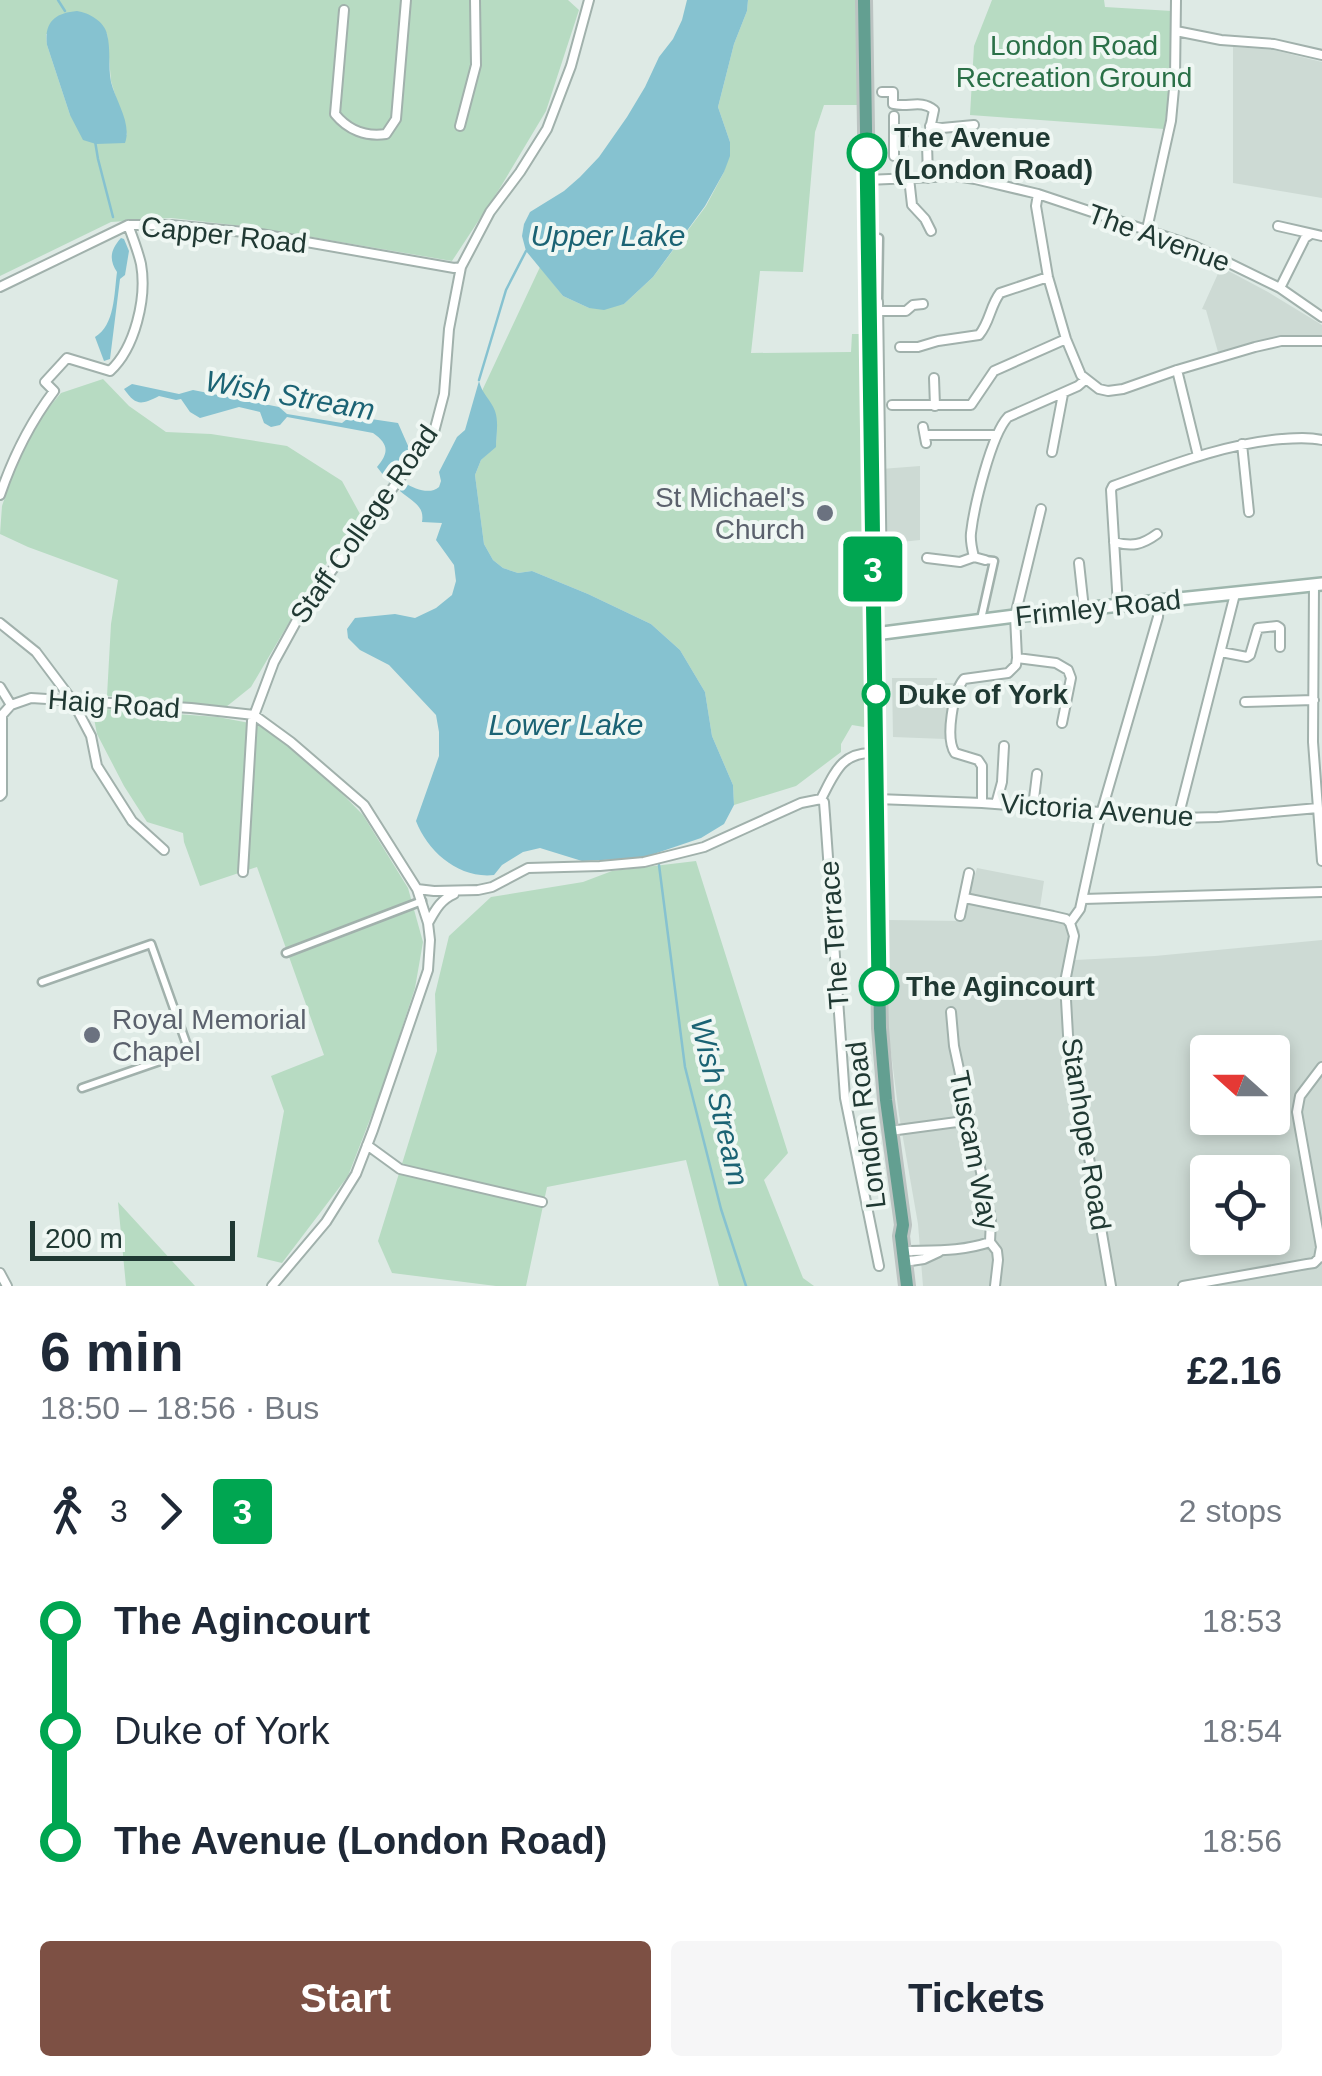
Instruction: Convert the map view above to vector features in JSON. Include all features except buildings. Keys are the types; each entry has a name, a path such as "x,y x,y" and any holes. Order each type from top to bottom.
{"main road":[{"name":"London Road","path":"864,0 875,307 875,753 880,1017 890,1131 903,1225 908,1233 907,1286"},
{"name":"Frimley Road","path":"875,634 1318,584"},
{"name":"London Road","path":"907,1256 915,1286"}],"street":[{"path":"344,10 335,114 342,123 360,132 386,134 396,118 406,0"},
{"path":"460,126 476,66 475,0"},
{"name":"Staff College Road","path":"243,872 254,715 274,662 286,636 333,566 434,432 444,394 449,328 461,266 490,212 548,128 571,66 588,0"},
{"path":"1146,230 1170,132 1176,0"},
{"path":"1176,31 1274,44 1322,55"},
{"path":"882,92 894,92 893,104 918,103 934,110 927,142 928,178"},
{"path":"894,116 894,156"},
{"path":"930,126 974,125"},
{"path":"894,140 927,142"},
{"path":"909,178 912,206 931,231"},
{"name":"The Avenue","path":"868,180 975,179 1038,194 1194,246 1280,288 1322,317"},
{"path":"1038,194 1036,206 1048,277 1066,339 1077,368 1085,380 1099,389 1114,391 1281,341 1322,341"},
{"path":"0,496 22,441 54,391 45,382 67,358 110,371 127,348 142,277 128,225"},
{"name":"Capper Road","path":"0,287 128,225 255,233 454,268 461,266"},
{"path":"1278,226 1322,236"},
{"path":"1280,288 1305,238 1311,234"},
{"path":"879,238 875,307 906,310 922,304"},
{"path":"906,350 979,336 1000,292 1048,277"},
{"path":"892,405 970,405 994,371 1066,339"},
{"path":"1177,370 1198,456"},
{"path":"934,378 935,406"},
{"path":"974,557 970,539 972,506 996,434 1008,418 1085,380"},
{"path":"1052,452 1063,394"},
{"path":"925,435 996,434"},
{"path":"1118,606 1112,487 1242,444 1299,438 1322,440"},
{"path":"1242,444 1249,512"},
{"path":"982,802 982,766 978,760 955,753 949,742 958,687 970,677 1013,670 1018,658 1015,616 1042,509"},
{"path":"1114,542 1132,546 1157,534"},
{"path":"927,558 960,562 974,557 994,561 981,620"},
{"path":"1078,563 1084,609"},
{"path":"1318,584 1314,700 1322,861"},
{"path":"1178,818 1235,594"},
{"path":"965,898 1070,923 1077,915 1159,602"},
{"path":"0,623 36,652 72,700 91,736 97,766 132,821 164,850"},
{"path":"1222,652 1247,657 1258,628 1264,626 1280,628 1280,647"},
{"path":"1018,658 1056,663 1068,670 1071,678 1062,723"},
{"path":"0,687 11,705"},
{"name":"Haig Road","path":"0,796 2,715 11,705 32,698 254,715"},
{"path":"1245,702 1314,700"},
{"path":"254,715 364,806 417,889 430,940 428,970 356,1174 326,1222 272,1286"},
{"path":"996,804 1004,746"},
{"path":"428,923 447,897 492,886 528,868 644,862 704,848 800,803 821,799 850,756 875,753"},
{"path":"1033,807 1038,774"},
{"name":"The Terrace","path":"821,799 845,1098 879,1266"},
{"name":"Victoria Avenue","path":"877,800 982,802 1178,818 1319,809"},
{"path":"960,916 969,873"},
{"path":"417,889 461,892"},
{"path":"1083,899 1322,892"},
{"path":"286,953 422,901"},
{"name":"Stanhope Road","path":"1070,923 1074,936 1065,982 1068,1035 1111,1286"},
{"path":"42,982 151,944 189,1052 82,1088"},
{"name":"Tuscam Way","path":"952,1012 954,1046 991,1219 990,1242 997,1250 995,1286"},
{"path":"1183,1286 1320,1259 1296,1112 1299,1098 1322,1067"},
{"path":"890,1131 957,1122"},
{"path":"367,1145 400,1169 542,1202"},
{"path":"907,1256 924,1259 990,1242"}],"shaded area":[{"path":"1233,47 1274,50 1322,62 1322,198 1233,183"},
{"path":"1221,267 1322,325 1322,336 1267,339 1218,352 1206,310 1202,309"},
{"path":"920,466 920,540 883,544 881,469"},
{"path":"892,678 937,678 937,683 954,683 945,739 893,737"},
{"path":"977,868 1044,881 1040,907 1071,915 1080,931 1075,960 1322,940 1322,1286 923,1286 918,1224 889,1037 888,920 961,921"}],"green space":[{"path":"0,0 568,0 579,10 546,111 452,261 252,227 171,218 111,222 0,276","holes":["107,33 111,81 127,135 70,115 46,34"]},
{"path":"748,0 859,0 862,105 824,105 815,132 803,272 760,271 751,353 851,352 852,334 865,334 866,428 862,433 862,474 866,725 852,725 841,744 841,752 796,786 734,805 733,785 712,736 705,692 680,650 651,624 532,571 518,573 493,560 484,544 475,475 481,460 496,446 495,417 481,393 540,267 563,296 589,308 624,304 653,277 706,206 724,172 730,142 718,107"},
{"name":"London Road Recreation Ground","path":"992,0 1104,0 1105,7 1172,11 1170,86 1164,129 970,115 974,46"},
{"path":"103,379 129,406 166,432 211,434 287,446 342,481 360,514 307,592 251,687 226,707 107,696 118,580 0,534 2,506 14,470 41,417 61,393"},
{"path":"92,708 218,717 260,725 320,771 363,815 408,888 423,942 415,988 383,1086 348,1176 282,1263 257,1257 284,1111 271,1076 324,1055 257,867 200,886 183,833 147,822 124,786 97,734"},
{"path":"696,861 788,1153 764,1180 803,1278 814,1286 719,1286 686,1160 547,1187 526,1286 392,1273 378,1241 437,1051 435,994 449,936 491,897 583,882 612,871"},
{"path":"118,1202 195,1286 126,1286"}],"water":[{"name":"Upper Lake","path":"687,0 748,0 718,107 730,142 730,156 705,206 653,277 624,304 604,310 589,308 563,296 526,251 524,224 530,212 564,191 599,157 673,39"},
{"path":"77,11 95,18 105,29 111,82 126,128 125,143 96,144 83,140 70,115 47,45 47,30 53,20"},
{"path":"121,238 129,251 125,275 120,279 110,359 104,361 95,337 102,332 112,308 117,272 112,255"},
{"name":"Lower Lake","path":"479,381 497,420 496,447 481,460 475,475 484,544 493,560 518,573 532,571 651,624 680,650 705,692 712,736 733,785 734,805 724,824 701,838 642,858 582,861 540,848 523,852 494,875 481,875 446,861 421,832 416,821 439,756 436,715 389,665 360,650 348,638 347,629 355,618 395,614 415,618 452,595 456,581 454,565 436,540 442,523 422,522 419,507 400,491 405,483 427,491 439,487 439,472 457,437 465,430"},
{"path":"132,384 179,394 193,390 279,407 287,414 342,423 351,416 398,423 409,448 391,485 377,467 386,449 373,433 287,417 280,425 271,427 264,423 260,412 239,407 200,418 181,399 132,399 124,389"}],"waterway":[{"name":"Wish Stream","path":"58,0 65,11"},
{"name":"Wish Stream","path":"95,141 113,217"},
{"path":"479,380 506,290 526,251"},
{"name":"Wish Stream","path":"659,865 685,1067 721,1209 746,1286"}],"bus line":[{"name":"3","path":"867,153 879,986"}],"place":[{"name":"The Avenue (London Road)","path":"867,153"},
{"name":"St Michael's Church","path":"825,513"},
{"name":"Duke of York","path":"876,694"},
{"name":"The Agincourt","path":"879,986"},
{"name":"Royal Memorial Chapel","path":"92,1035"}]}
